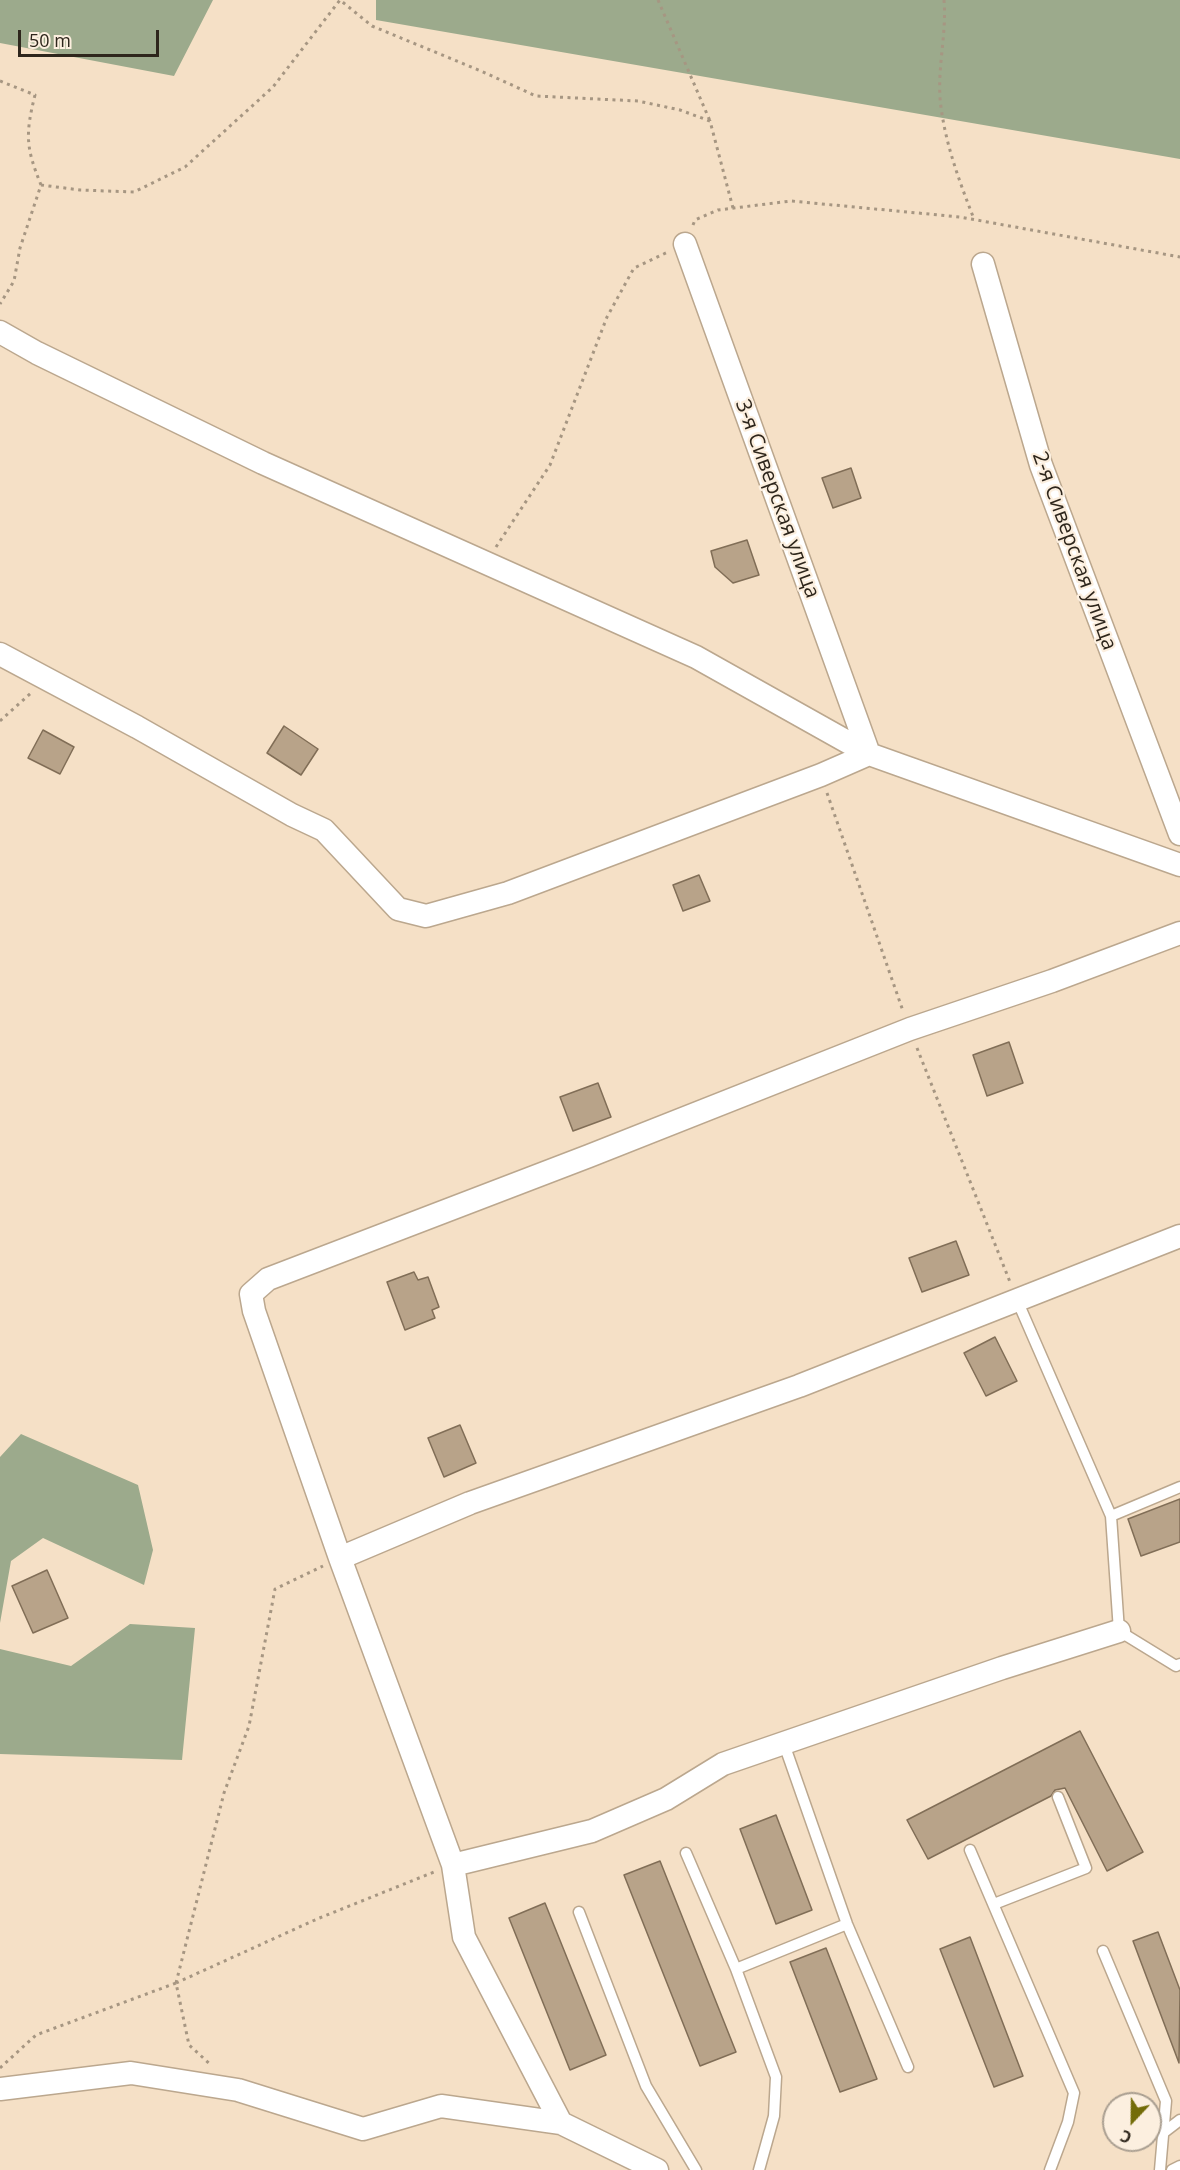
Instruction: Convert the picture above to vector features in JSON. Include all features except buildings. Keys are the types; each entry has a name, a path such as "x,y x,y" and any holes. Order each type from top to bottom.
{"street":[{"name":"3-я Сиверская улица","path":"685,244 869,754"},
{"name":"2-я Сиверская улица","path":"983,264 1041,465 1180,834"},
{"path":"0,332 37,353 263,463 435,538 485,563 696,657 869,754 1180,865"},
{"path":"0,654 137,727 292,815 324,830 398,909 426,916 508,893 821,775 869,754"},
{"path":"561,2123 464,1937 453,1864 339,1558 254,1311 251,1294 268,1279 590,1156 910,1029 1052,981 1180,933"},
{"path":"339,1558 470,1503 799,1386 1180,1236"},
{"path":"453,1864 592,1831 666,1799 723,1764 1002,1668 1119,1631"},
{"path":"0,2089 131,2073 238,2090 363,2129 441,2106 561,2123 657,2170"}],"lane":[{"path":"1017,1300 1110,1515 1119,1631 1179,1669"},
{"path":"1110,1515 1180,1487"},
{"path":"784,1744 847,1924 908,2067"},
{"path":"994,1904 1086,1868 1058,1797"},
{"path":"969,1850 1074,2092 1068,2122 1050,2170"},
{"path":"686,1853 736,1969 776,2076 774,2116 759,2170"},
{"path":"579,1912 646,2086 696,2170"},
{"path":"736,1969 847,1924"},
{"path":"1103,1951 1166,2101 1160,2170"},
{"path":"1163,2133 1180,2120"},
{"path":"1172,2170 1180,2166"}],"path":[{"path":"41,185 80,190 134,192 184,167 273,87 340,0 372,26 536,96 638,100 680,110 710,122"},
{"path":"658,0 710,122 733,208"},
{"path":"944,0 940,106 952,160 974,219"},
{"path":"0,81 35,95 28,123 30,156 41,185 20,248 14,280 0,304"},
{"path":"485,563 550,465 608,317 634,267 685,244 695,220 718,210 791,201 974,219 1180,257"},
{"path":"0,722 46,679"},
{"path":"214,2067 189,2045 176,1983 224,1793 249,1726 275,1589 339,1558"},
{"path":"0,2069 36,2035 176,1983 317,1919 453,1864"}],"green space":[{"path":"0,0 213,0 174,76 0,43"},
{"path":"376,0 1180,0 1180,159 376,20"},
{"path":"21,1434 138,1485 153,1550 144,1585 43,1538 11,1561 0,1623 0,1457"},
{"path":"130,1624 195,1628 182,1760 0,1754 0,1649 71,1666"}]}
